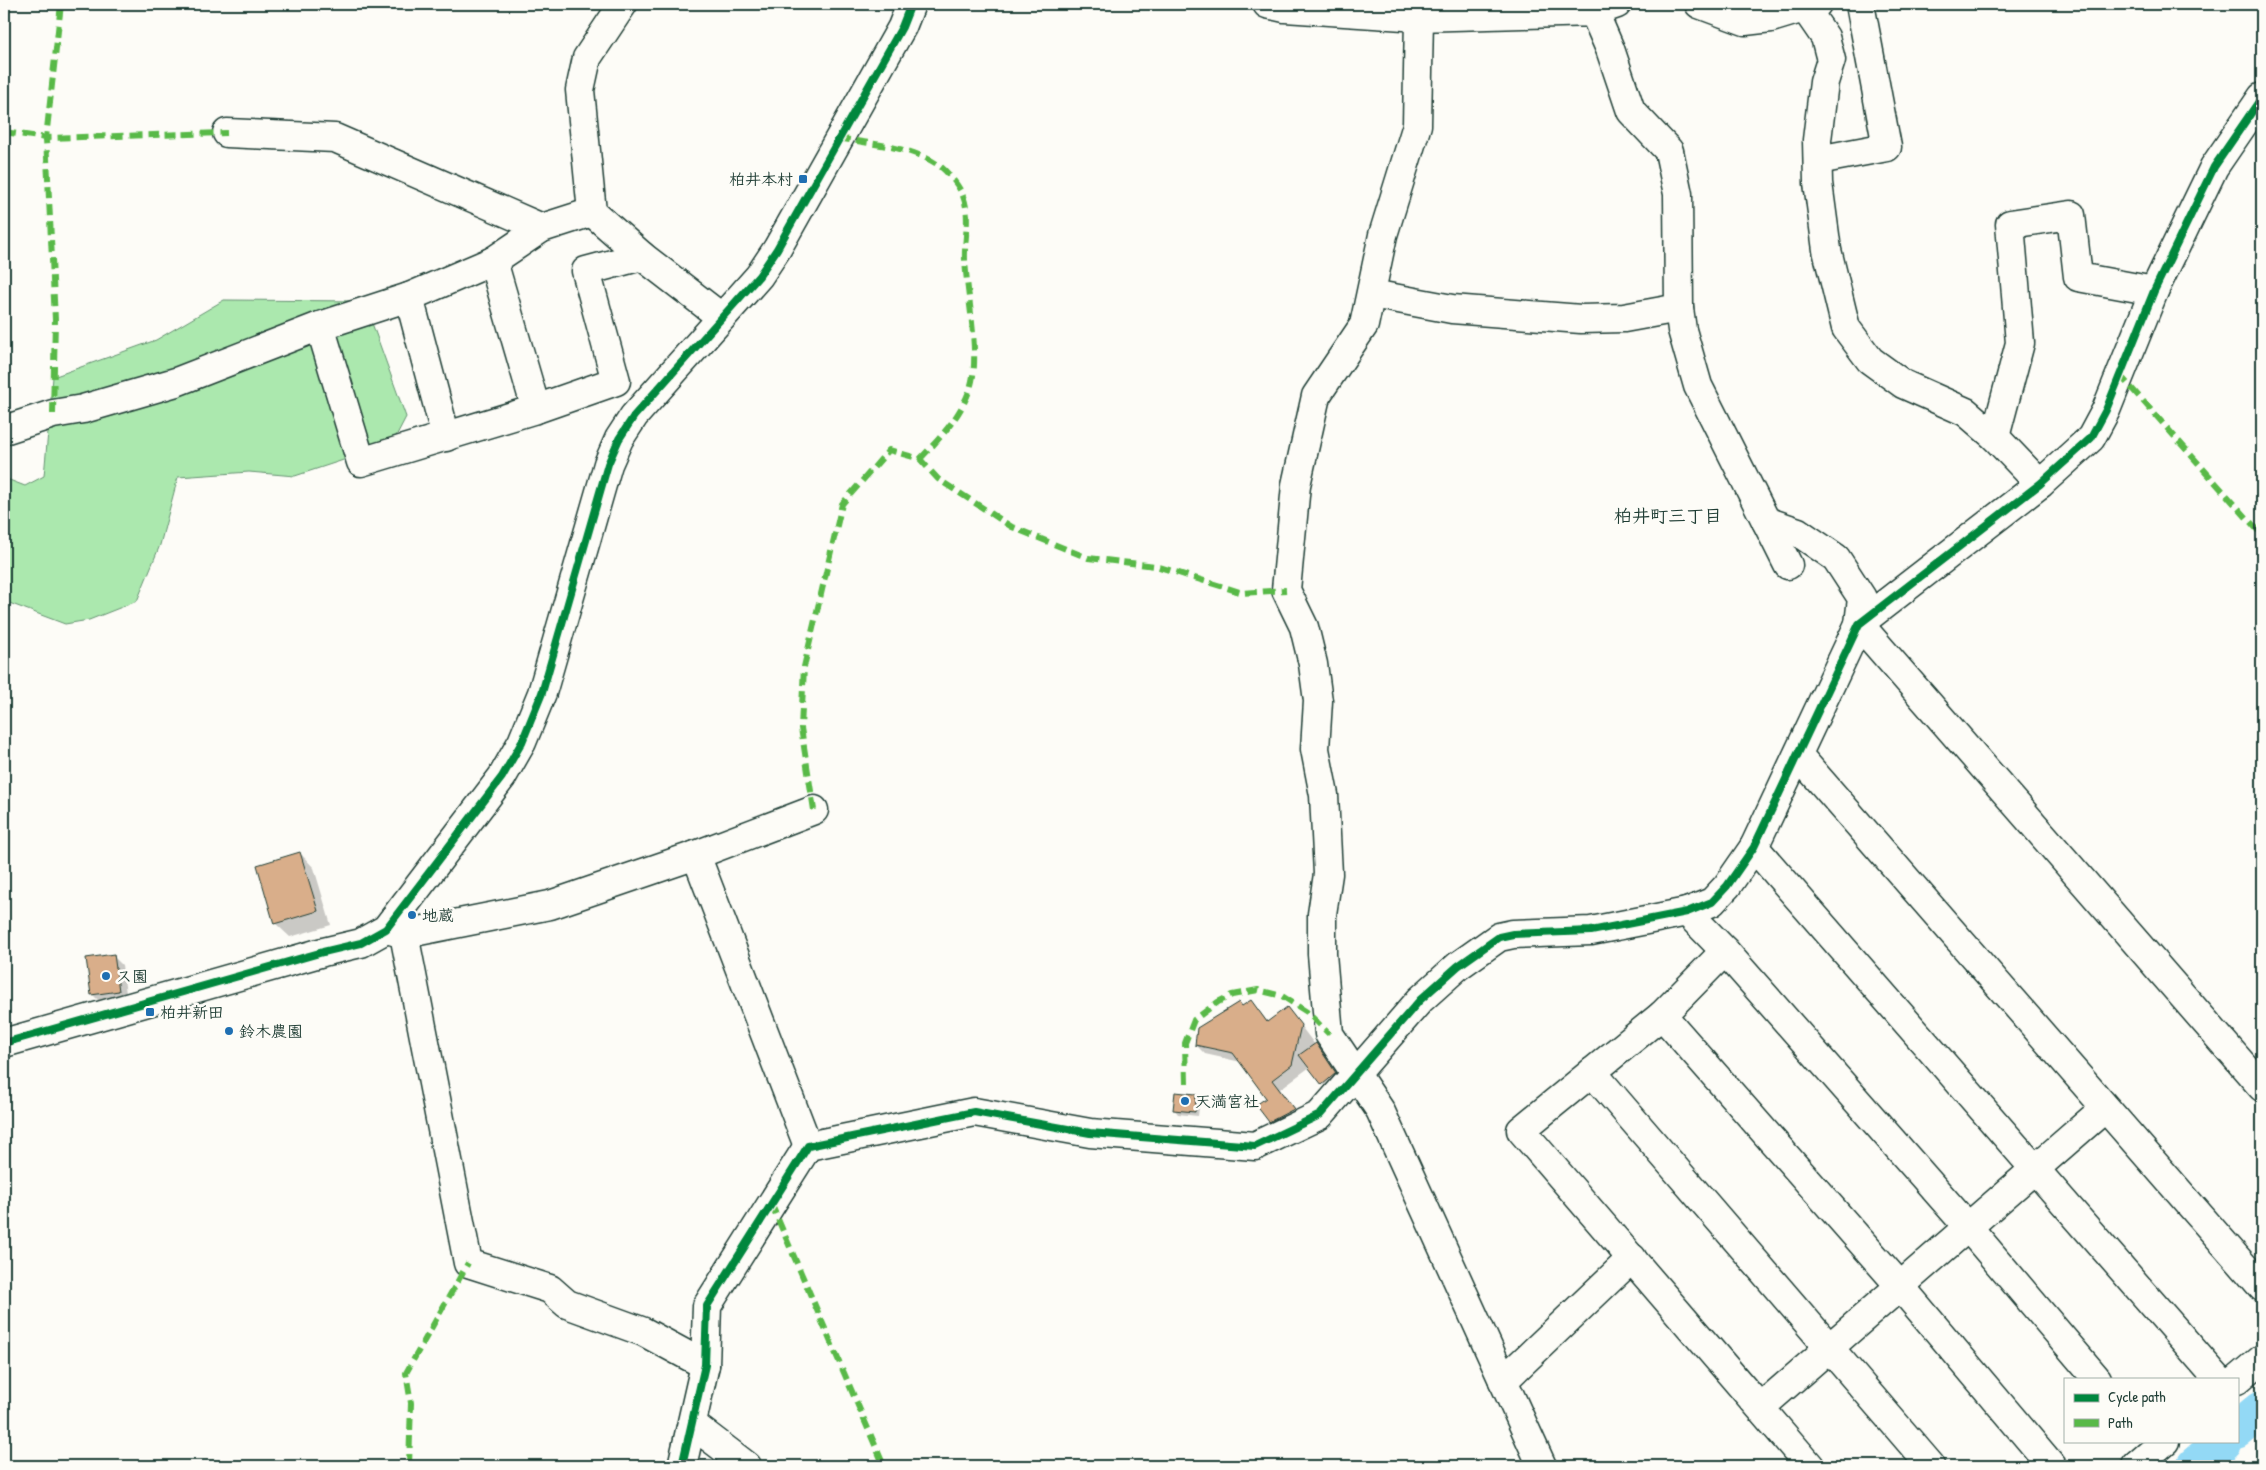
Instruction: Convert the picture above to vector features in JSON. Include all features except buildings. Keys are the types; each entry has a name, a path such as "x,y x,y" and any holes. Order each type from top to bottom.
{"street":[{"path":"623,4 586,58 580,90 592,212 642,256 721,317"},
{"path":"705,1365 644,1332 567,1304 550,1289 468,1263 395,931 502,777 522,742 542,693 608,464 619,439 634,416 759,276 777,249 897,34 911,4"},
{"path":"1267,4 1285,8 1419,17 1606,8 1610,49 1631,112 1669,151 1678,194 1679,308 1682,330 1698,386 1788,565"},
{"path":"1699,4 1745,21 1771,18 1811,6 1825,37 1831,60 1824,82 1817,140 1818,160 1827,250 1846,328 1870,360 1903,384 1966,412 1995,437 2040,484"},
{"path":"1818,160 1887,147 1860,4"},
{"path":"1419,17 1417,124 1383,236 1364,325 1316,396 1296,485 1286,590 1304,627 1313,664 1318,701 1315,749 1324,795 1328,874 1322,914 1322,954 1329,1034 1380,1110 1542,1466"},
{"path":"1859,624 2040,484 2091,438 2106,410 2154,291 2214,167 2262,97"},
{"path":"228,133 335,138 542,228"},
{"path":"4,430 53,414 83,409 176,382 320,326 409,297 493,261 542,228 592,212"},
{"path":"1995,437 2020,343 2010,224 2071,215 2078,277 2154,291"},
{"path":"320,326 361,462 446,437 616,381 586,271 642,256"},
{"path":"493,261 536,408"},
{"path":"1372,294 1452,308 1581,319 1624,318 1679,308"},
{"path":"409,297 446,437"},
{"path":"682,1466 705,1365 707,1306 808,1146 974,1112 1090,1133 1255,1146 1320,1115 1420,1000 1458,966 1499,937 1513,934 1591,931 1687,912 1712,902 1727,886 1754,846 1859,624 1862,598 1836,558 1798,532 1766,521"},
{"path":"1859,624 2262,1087"},
{"path":"1798,755 2262,1287"},
{"path":"4,1043 323,952 361,943 395,931 550,905 696,855 814,810"},
{"path":"1754,846 2034,1170 2217,1378"},
{"path":"696,855 808,1146"},
{"path":"1687,912 1724,951 1968,1227 2096,1378"},
{"path":"1724,951 1662,1014 1521,1130 1810,1466"},
{"path":"1662,1014 1900,1286 2052,1466"},
{"path":"1592,1072 1931,1466"},
{"path":"1761,1407 2105,1108"},
{"path":"1503,1381 1632,1258"},
{"path":"2238,1379 2262,1359"},
{"path":"692,1424 747,1466"},
{"path":"2136,1466 2157,1444"}],"green space":[{"path":"224,300 364,301 406,417 392,444 295,476 249,472 178,477 160,545 137,601 89,620 65,624 4,601 4,478 25,486 44,476 53,377 156,340"}],"waterway":[{"path":"2238,1429 2262,1409"},
{"path":"2195,1466 2223,1442"}],"marked path":[{"path":"53,414 55,320 46,138 61,4"},
{"path":"4,132 46,138 227,133"},
{"path":"838,138 889,146 926,158 941,166 959,188 963,196 967,212 965,260 972,322 974,369 969,392 958,414 944,433 920,459"},
{"path":"2119,374 2262,535"},
{"path":"814,810 801,728 804,667 842,504 889,450 920,459 938,479 1012,527 1088,558 1156,566 1243,593 1286,590"},
{"path":"1186,1083 1185,1043 1194,1020 1218,1002 1232,995 1258,990 1282,996 1307,1012 1329,1034"},
{"path":"771,1203 884,1466"},
{"path":"409,1466 411,1403 406,1373 468,1263"}],"cycle path":[{"path":"4,1043 323,952 361,943 386,929 502,777 522,742 542,693 608,464 619,439 634,416 759,276 777,249 902,27 911,4"},
{"path":"682,1466 705,1365 707,1306 808,1146 974,1112 1090,1133 1255,1146 1320,1115 1420,1000 1458,966 1499,937 1513,934 1591,931 1687,912 1712,902 1727,886 1754,847 1859,624 2040,484 2091,438 2106,410 2154,291 2214,167 2262,97"}],"place":[{"name":"柏井本村","path":"803,179"},
{"name":"地蔵","path":"412,915"},
{"name":"ス園","path":"106,976"},
{"name":"柏井新田","path":"150,1012"},
{"name":"鈴木農園","path":"229,1031"},
{"name":"天満宮社","path":"1185,1101"}],"district":[{"name":"柏井町三丁目","path":"1668,516"}]}
